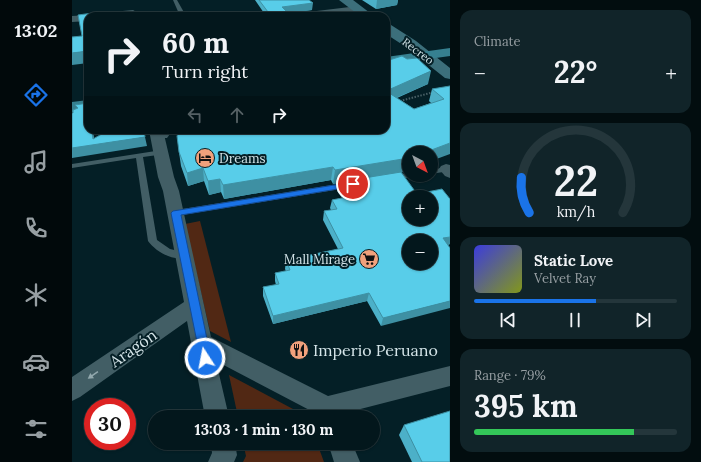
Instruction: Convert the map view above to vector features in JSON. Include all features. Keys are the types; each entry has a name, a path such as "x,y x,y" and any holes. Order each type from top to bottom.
{"main road":[{"path":"390,60 450,42"},
{"path":"390,51 450,52"},
{"path":"72,92 84,90"},
{"path":"72,107 84,106"}],"street":[{"path":"344,0 362,12"},
{"path":"333,12 358,9"},
{"path":"72,19 84,18"},
{"name":"Recreo","path":"390,31 420,51 450,75"},
{"path":"163,134 162,152 166,177 176,213 216,410"},
{"path":"163,134 172,176 171,191"},
{"name":"Aragón","path":"72,390 195,305"},
{"path":"202,343 324,410"},
{"path":"335,410 450,376"},
{"path":"221,462 225,455 224,450"},
{"path":"343,450 347,462"}],"lane":[{"path":"176,0 181,12"},
{"path":"72,166 162,152"},
{"path":"139,155 153,242 161,249 168,252 184,254"},
{"path":"438,171 449,170"},
{"path":"382,180 402,177"},
{"path":"176,213 359,184"}],"path":[{"path":"395,99 399,101 434,92"}],"shaded area":[{"path":"200,221 231,342 210,331 185,224"},
{"path":"229,375 295,410 236,410"},
{"path":"245,450 320,450 324,462 243,462 246,456"}],"building":[{"path":"259,0 309,0 313,3 282,7 287,12 268,12"},
{"path":"84,14 84,52 72,53 72,37 82,36 78,15"},
{"path":"402,56 407,59 417,58 431,71 390,89 390,60"},
{"path":"450,86 450,143 438,148 438,146 402,146 402,159 335,170 333,167 223,185 220,179 208,181 203,168 187,173 179,152 178,134 390,134 390,94 414,109 444,99 432,89"},
{"path":"84,104 84,134 92,134 93,139 102,134 145,134 145,137 72,148 72,113 73,110 78,108 75,105"},
{"name":"Mall Mirage","path":"401,172 402,182 408,182 414,190 402,190 402,226 438,226 437,190 442,189 450,199 450,237 443,238 450,248 450,301 383,318 369,293 273,316 263,287 279,284 275,273 290,270 286,260 343,248 324,211 337,209 332,200 347,197 339,182"},
{"path":"450,411 450,462 422,462 404,425"}],"place":[{"name":"Dreams","path":"205,158"},
{"name":"Mall Mirage","path":"369,259"},
{"name":"Imperio Peruano","path":"299,350"}],"route":[{"path":"205,358 176,213 353,184"}]}
